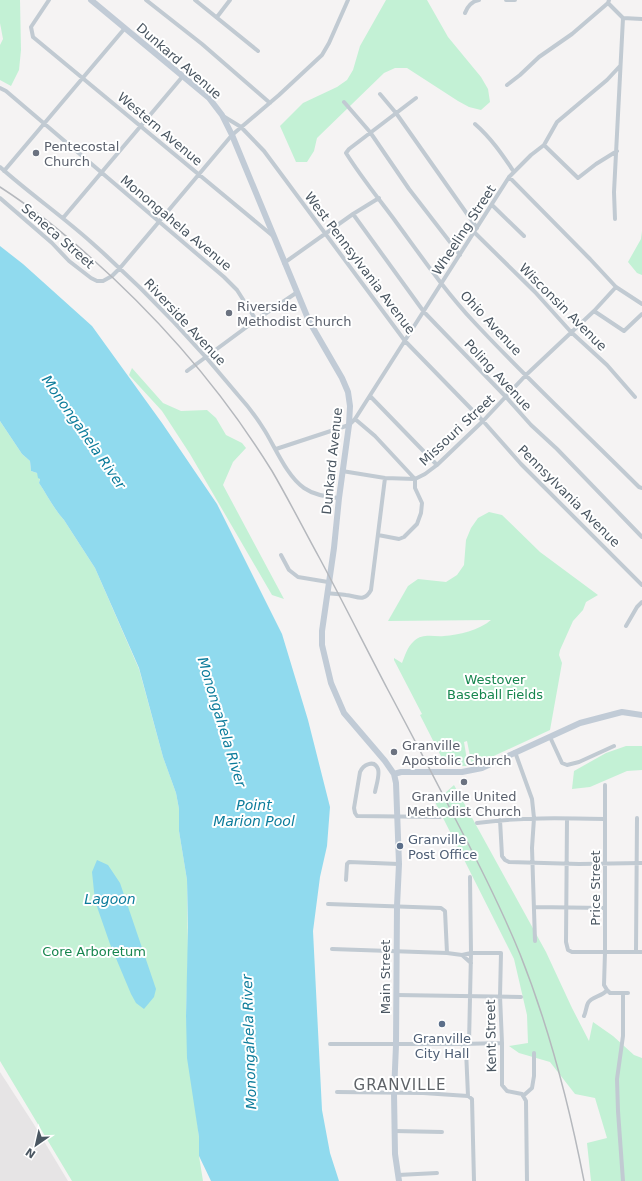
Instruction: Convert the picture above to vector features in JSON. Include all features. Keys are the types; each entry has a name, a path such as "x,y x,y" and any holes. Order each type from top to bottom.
{"main road":[{"name":"Dunkard Avenue","path":"91,0 209,98 222,115 232,135 308,321 342,378 348,392 350,406 349,425 342,471 334,548 328,582 322,631 322,645 331,683 344,713 371,744 394,774"},
{"path":"394,774 401,772 462,772 482,768 580,723 622,712 642,715"},
{"name":"Main Street","path":"394,774 396,784 399,864 396,906 396,1044 394,1093 394,1131 398,1178"}],"street":[{"name":"Western Avenue","path":"49,0 31,27 33,37 274,237"},
{"path":"146,0 202,44 270,103"},
{"path":"195,0 258,51"},
{"path":"217,17 230,0"},
{"name":"Seneca Street","path":"0,198 52,243 69,261 91,278 97,281 104,281 120,268 232,135 270,103 322,55 348,0"},
{"path":"465,13 470,4 478,0"},
{"path":"506,0 515,0"},
{"path":"508,85 539,57 572,34 608,2 622,18 614,192 615,219"},
{"path":"622,18 642,19"},
{"path":"4,171 43,123 125,28"},
{"name":"Wheeling Street","path":"349,425 355,419 370,396 509,177 531,155 544,145 557,122 607,80 620,66"},
{"path":"63,218 183,76"},
{"name":"Monongahela Avenue","path":"0,88 6,91 231,283 256,320"},
{"name":"Wisconsin Avenue","path":"380,94 396,113 475,230 571,332 608,365 635,397"},
{"path":"370,132 416,98"},
{"path":"344,102 370,132 409,189 460,255"},
{"name":"West Pennsylvania Avenue","path":"222,115 242,127 264,151 326,234 358,280 405,341 483,421"},
{"path":"475,124 486,133 514,172"},
{"name":"Ohio Avenue","path":"370,132 346,153 441,284 473,321 526,375 642,488"},
{"path":"544,145 578,178 596,164 617,151"},
{"name":"Riverside Avenue","path":"0,167 63,218 120,268 171,319 250,410 296,481 304,488 317,494 339,498"},
{"path":"509,177 616,287 642,304"},
{"path":"284,263 353,214 379,198"},
{"path":"492,205 524,236"},
{"name":"Poling Avenue","path":"353,214 424,312 531,425 557,448 642,537"},
{"name":"Missouri Street","path":"342,471 385,478 415,479 424,474 437,464 483,421 526,375 594,311 616,287"},
{"path":"187,371 256,320 296,293"},
{"path":"594,311 624,331 642,314"},
{"path":"370,396 437,464"},
{"path":"355,419 375,436 415,479 415,488 422,503 420,518 417,524 404,537 400,539 378,536"},
{"name":"Pennsylvania Avenue","path":"483,421 522,464 642,585"},
{"path":"276,449 349,425"},
{"path":"327,593 358,598 364,598 369,594 371,590 385,478"},
{"path":"281,556 289,570 298,577 328,582"},
{"path":"626,626 637,607 642,602"},
{"path":"550,737 562,763 567,765 580,762 614,746"},
{"path":"515,752 532,799 534,818 532,862 535,941"},
{"path":"375,765 382,758"},
{"path":"375,792 378,769 371,763 366,764 362,767 360,772 354,808 358,816 440,817"},
{"name":"Price Street","path":"605,785 604,985 607,990"},
{"path":"477,823 534,818 605,819"},
{"path":"567,818 566,942 568,950 572,952 642,952"},
{"path":"636,952 637,818"},
{"path":"500,820 502,856 509,862 605,864 642,863"},
{"path":"346,880 347,864 349,862 399,864"},
{"path":"469,1043 471,962 470,877"},
{"path":"328,904 441,908 445,911 447,953"},
{"path":"534,907 605,908"},
{"path":"332,949 447,953 462,955 471,953"},
{"name":"Kent Street","path":"471,953 501,953 500,996 502,1085 507,1092 522,1094 523,1096"},
{"path":"462,955 471,962"},
{"path":"584,1016 589,1002 604,994 607,990 610,993 628,993"},
{"path":"623,993 623,1036 617,1079 623,1181"},
{"path":"396,995 521,997"},
{"path":"330,1044 502,1043"},
{"path":"462,1044 466,1050 468,1096"},
{"path":"527,1181 526,1101 523,1096 532,1088 534,1076 534,1053"},
{"path":"337,1092 423,1093 468,1096 472,1099 474,1181"},
{"path":"394,1131 442,1132"},
{"path":"398,1178 437,1173"}],"shaded area":[{"path":"0,1072 33,1123 68,1181 0,1181"}],"green space":[{"path":"0,0 20,0 21,50 19,70 11,86 0,80 0,45 3,39 0,23"},
{"path":"386,0 427,0 448,37 481,77 488,89 490,102 481,110 469,107 407,68 395,68 384,73 317,138 314,151 307,162 296,162 280,126 303,103 337,87 347,80 353,70 360,46"},
{"path":"642,231 642,275 637,273 628,262 641,239"},
{"path":"132,368 163,403 181,411 207,410 216,418 226,435 242,443 246,448 233,462 223,485 284,599 272,595 190,454 162,411 129,375"},
{"name":"Core Arboretum","path":"0,421 22,454 30,461 31,471 37,473 40,478 39,483 95,568 139,669 163,757 176,793 179,809 179,831 187,880 188,954 186,1016 199,1137 199,1156 203,1181 72,1181 0,1061"},
{"name":"Westover Baseball Fields","path":"489,512 502,515 540,552 598,595 586,602 583,610 573,621 560,650 559,655 562,663 550,730 472,766 467,741 464,742 468,766 446,766 420,715 422,714 394,658 402,663 410,646 414,641 421,637 444,636 462,633 481,627 491,620 388,621 408,586 418,579 446,582 457,575 464,565 466,540 471,528 478,518"},
{"path":"626,746 642,746 642,770 627,771 590,787 572,789 574,771 606,753"},
{"path":"454,785 546,952 589,1041 593,1022 613,1036 634,1055 642,1058 642,1181 591,1181 587,1143 607,1138 595,1098 575,1094 550,1062 519,1053 509,1046 528,1043 527,1015 514,959 435,802"}],"water":[{"name":"Point Marion Pool","path":"0,246 23,264 92,326 162,423 217,504 282,634 308,720 330,807 327,846 320,877 313,931 322,1110 330,1153 339,1181 211,1181 199,1156 199,1137 187,1058 187,880 179,831 179,809 176,793 163,757 139,668 95,568 39,483 40,479 38,478 37,473 31,471 30,461 22,454 0,421"},
{"name":"Lagoon","path":"97,860 108,865 120,883 156,989 154,997 144,1009 136,1003 131,994 110,944 95,901 92,872"}],"railway":[{"path":"0,187 68,237 140,304 188,356 211,384 253,441 272,471 329,575 499,905 520,954 549,1038 572,1123 584,1181"}],"place":[{"name":"Pentecostal Church","path":"36,153"},
{"name":"Riverside Methodist Church","path":"229,313"},
{"name":"Granville Apostolic Church","path":"394,752"},
{"name":"Granville United Methodist Church","path":"464,782"},
{"name":"Granville Post Office","path":"400,846"},
{"name":"Granville City Hall","path":"442,1024"}],"district":[{"name":"GRANVILLE","path":"400,1085"}],"water label":[{"name":"Monongahela River","path":"84,432"},
{"name":"Monongahela River","path":"222,722"},
{"name":"Monongahela River","path":"249,1042"}]}
